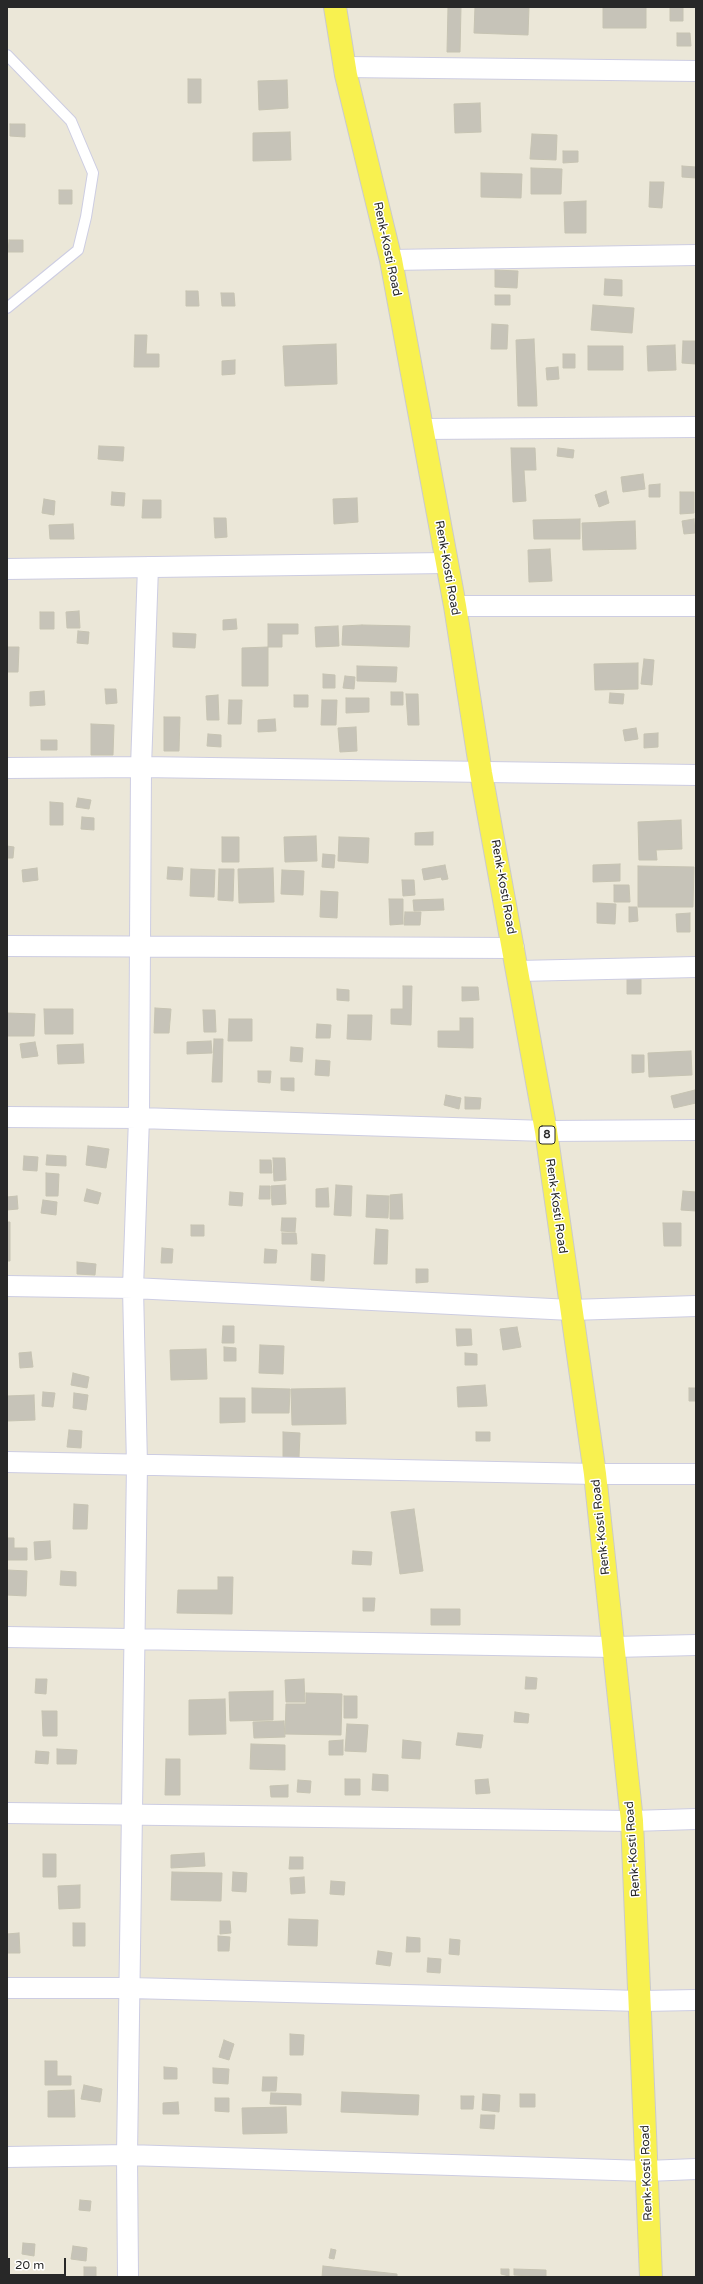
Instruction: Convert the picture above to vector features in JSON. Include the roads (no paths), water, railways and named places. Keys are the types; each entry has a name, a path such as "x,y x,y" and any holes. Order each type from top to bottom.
{"main road":[{"name":"Renk-Kosti Road","path":"335,7 345,67 391,260 455,606 482,772 546,1131 594,1474 632,1821 641,2001 651,2277"}],"street":[{"path":"345,67 696,71"},
{"path":"391,260 696,255"},
{"path":"423,429 696,427"},
{"path":"7,569 446,563"},
{"path":"128,2277 127,2155 133,1815 136,1464 133,1288 139,1118 141,767 148,567"},
{"path":"455,606 696,606"},
{"path":"7,768 141,767 696,775"},
{"path":"7,946 514,948"},
{"path":"518,971 696,967"},
{"path":"7,1117 139,1118 546,1131 696,1130"},
{"path":"7,1286 133,1288 571,1310 696,1306"},
{"path":"7,1462 594,1474 696,1474"},
{"path":"7,1637 614,1647 696,1645"},
{"path":"7,1812 632,1821 696,1819"},
{"path":"7,1988 130,1988 641,2001 696,2000"},
{"path":"7,2157 127,2155 647,2171 696,2169"}],"lane":[{"path":"7,55 71,121 93,173 86,217 78,250 7,308"}]}
